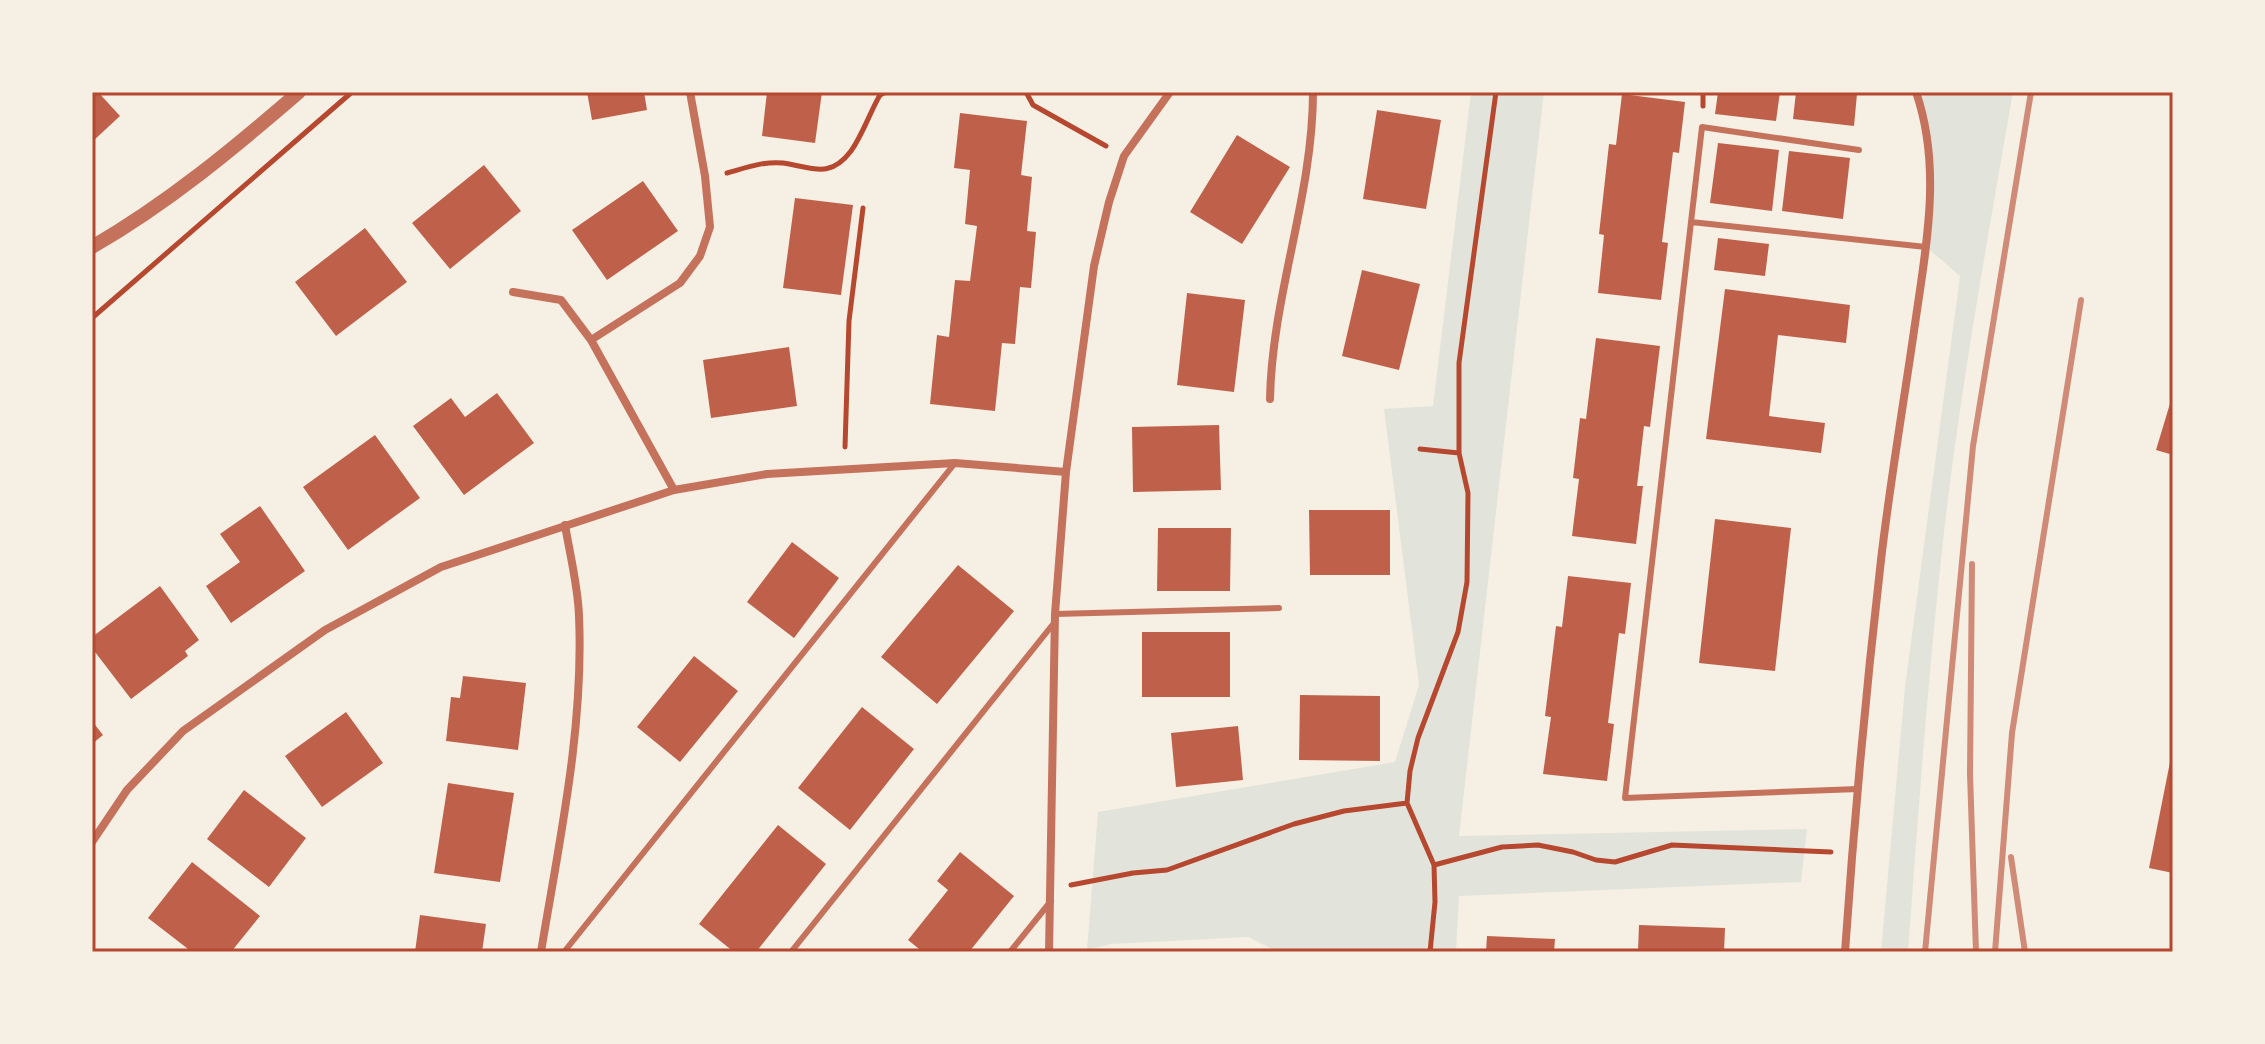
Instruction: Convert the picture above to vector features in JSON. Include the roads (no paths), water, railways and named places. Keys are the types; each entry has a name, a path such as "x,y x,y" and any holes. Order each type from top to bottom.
{"street":[{"path":"92,247 140,219 210,168 299,92"},
{"path":"591,340 680,283 700,256 710,227 705,176 690,92"},
{"path":"1049,952 1054,618 1066,472 1094,266 1124,156 1170,92"},
{"path":"1270,399 1271,357 1304,194 1313,92"},
{"path":"1845,952 1882,558 1926,247 1932,175 1925,118 1916,92"},
{"path":"513,292 561,300 591,340 674,490"},
{"path":"92,842 127,790 183,731 325,630 441,567 674,490 767,474 955,463 1066,472"},
{"path":"541,952 565,809 579,689 579,613 565,525"}],"lane":[{"path":"1858,789 1625,798 1702,127 1859,150"},
{"path":"1691,222 1926,247"},
{"path":"564,952 955,463"},
{"path":"791,952 1054,618 1279,608"},
{"path":"1010,952 1051,901"}],"railway":[{"path":"1925,952 1973,446 2031,92"},
{"path":"1995,952 2012,733 2081,300"},
{"path":"1972,564 1970,774 1976,952"},
{"path":"2011,857 2025,952"}]}
